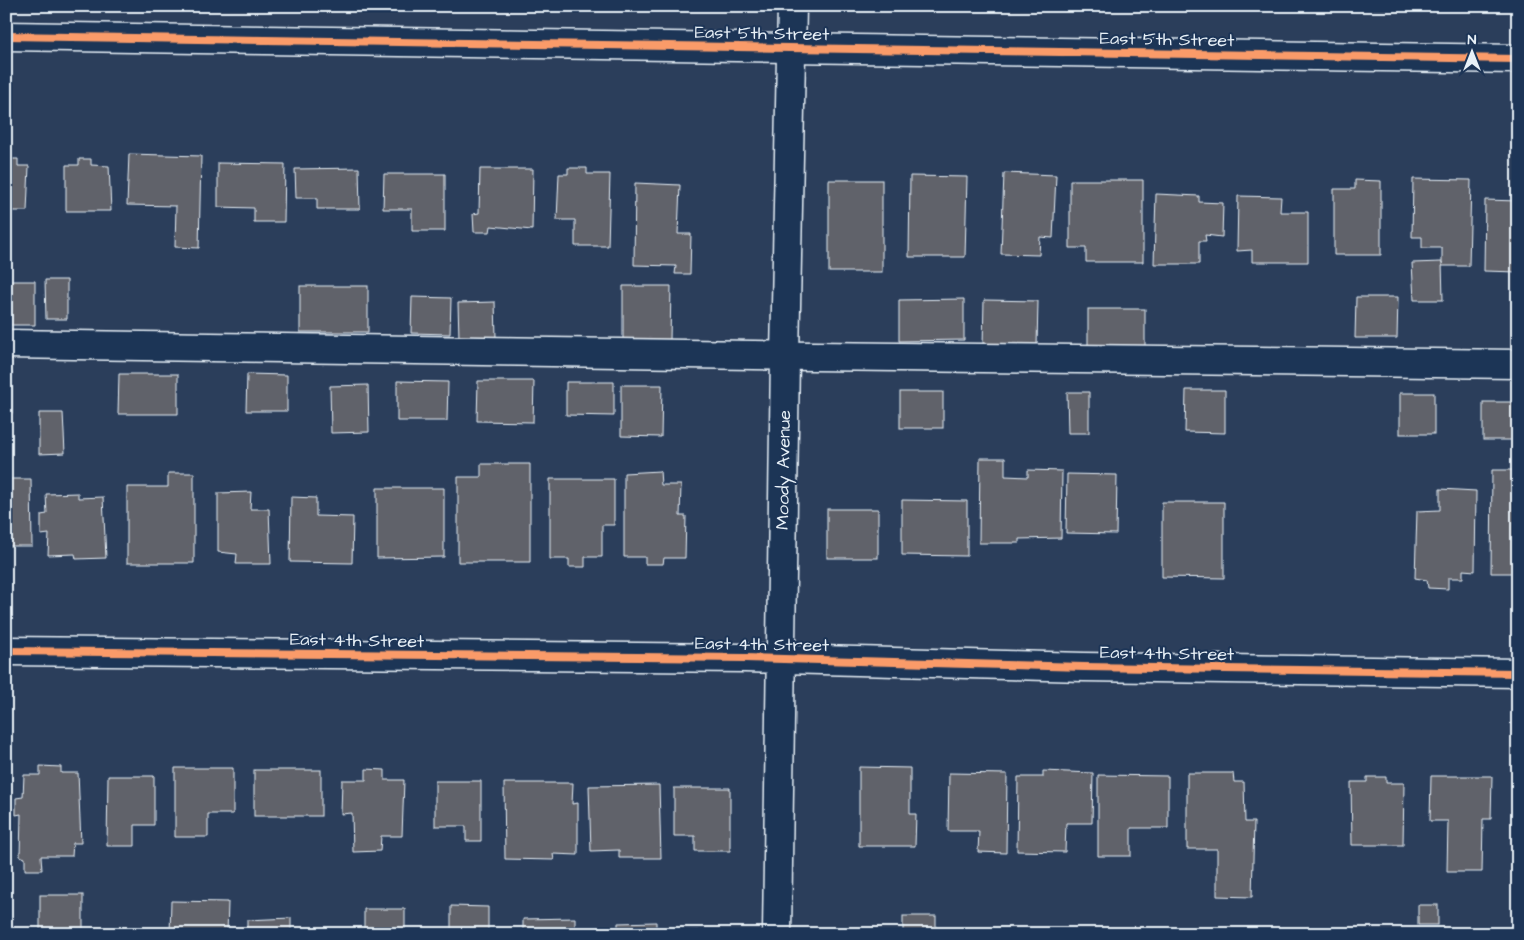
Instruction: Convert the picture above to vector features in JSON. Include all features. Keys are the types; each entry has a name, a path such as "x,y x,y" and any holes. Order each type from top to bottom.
{"street":[{"name":"Moody Avenue","path":"777,934 792,6"},
{"name":"East 5th Street","path":"6,36 1518,59"},
{"path":"6,344 785,356 1518,364"},
{"name":"East 4th Street","path":"6,651 781,659 1094,667 1518,673"}],"green space":[{"path":"1341,6 1477,6 1477,9 1341,8"}],"building":[{"path":"129,154 201,156 199,248 175,247 176,206 127,205"},
{"path":"6,159 18,159 18,166 29,166 27,211 6,211"},
{"path":"79,159 91,159 91,165 109,166 111,211 66,211 66,165 79,165"},
{"path":"218,163 285,164 284,222 254,222 254,208 218,207"},
{"path":"359,168 360,209 317,209 317,198 296,198 295,169"},
{"path":"568,168 587,168 587,174 610,174 608,246 575,246 575,220 557,220 559,174 568,174"},
{"path":"480,169 533,169 532,230 491,226 490,232 474,232 473,214 479,213"},
{"path":"1004,173 1056,175 1053,238 1040,237 1039,255 1001,254"},
{"path":"384,174 445,174 445,231 412,231 412,209 383,209"},
{"path":"910,176 967,177 965,257 909,257"},
{"path":"1413,179 1471,180 1469,266 1442,266 1442,248 1422,248 1422,237 1412,237"},
{"path":"829,180 882,180 882,272 829,272"},
{"path":"1070,180 1143,180 1143,262 1086,262 1086,248 1070,248"},
{"path":"1355,180 1381,181 1381,255 1334,255 1334,189 1355,189"},
{"path":"635,183 680,185 678,234 691,234 690,274 675,274 676,266 634,265"},
{"path":"1156,194 1199,196 1199,202 1223,203 1222,237 1205,235 1206,241 1199,241 1199,264 1154,264"},
{"path":"1238,196 1281,197 1280,212 1308,212 1308,262 1252,262 1252,250 1237,251"},
{"path":"1485,200 1518,201 1518,272 1484,271"},
{"path":"1442,262 1443,300 1414,300 1412,263"},
{"path":"45,280 67,280 67,319 46,319"},
{"path":"9,281 35,281 35,325 10,325"},
{"path":"300,286 368,286 368,332 300,332"},
{"path":"623,286 671,286 670,340 623,339"},
{"path":"412,297 451,298 450,334 411,333"},
{"path":"1356,297 1398,297 1397,338 1355,338"},
{"path":"964,299 964,340 899,341 899,300"},
{"path":"984,300 1038,301 1037,346 983,346"},
{"path":"495,302 496,337 459,338 458,303"},
{"path":"1088,309 1145,309 1145,350 1088,350"},
{"path":"6,373 12,373 12,413 6,413"},
{"path":"119,374 178,374 178,414 118,414"},
{"path":"247,374 287,375 287,411 246,411"},
{"path":"397,381 448,382 447,421 397,421"},
{"path":"478,381 534,381 533,422 477,421"},
{"path":"566,382 614,382 614,416 566,415"},
{"path":"368,385 369,432 331,433 330,386"},
{"path":"621,385 662,385 661,437 621,436"},
{"path":"1186,390 1225,390 1225,433 1185,432"},
{"path":"900,392 943,392 943,428 900,428"},
{"path":"1067,392 1089,392 1089,433 1068,433"},
{"path":"1400,393 1434,393 1434,434 1400,434"},
{"path":"1483,402 1518,402 1518,440 1483,440"},
{"path":"39,413 63,413 65,453 39,454"},
{"path":"980,458 1005,458 1005,476 1028,477 1028,470 1062,471 1061,538 1019,539 1019,543 979,543"},
{"path":"481,464 530,464 530,562 458,562 458,477 481,477"},
{"path":"1492,470 1518,470 1518,573 1491,573"},
{"path":"660,471 661,485 681,485 680,516 686,516 685,558 664,558 663,564 645,564 645,557 624,557 624,473"},
{"path":"168,473 194,473 194,563 127,563 127,487 168,487"},
{"path":"1067,474 1117,475 1116,534 1066,533"},
{"path":"6,479 31,479 32,546 6,546"},
{"path":"550,479 614,479 614,525 602,525 602,557 585,557 585,567 569,567 569,559 550,559"},
{"path":"377,488 444,488 444,557 377,558"},
{"path":"1440,489 1476,491 1475,571 1463,570 1463,578 1448,578 1448,589 1428,588 1427,580 1415,578 1417,511 1440,510"},
{"path":"251,492 250,509 269,509 271,564 236,564 237,554 218,552 218,493"},
{"path":"78,493 78,498 103,497 106,558 76,559 75,554 48,555 49,534 41,535 41,515 47,514 46,494"},
{"path":"291,497 316,498 316,516 353,517 352,563 290,562"},
{"path":"902,500 967,501 967,556 902,555"},
{"path":"1162,502 1224,502 1224,578 1162,577"},
{"path":"827,509 878,509 878,558 827,558"},
{"path":"40,766 61,767 61,773 78,773 81,843 73,843 72,856 41,856 42,870 25,870 25,858 20,856 21,814 16,815 16,798 23,797 24,775 40,775"},
{"path":"859,767 910,768 910,814 916,814 915,846 859,846"},
{"path":"175,768 233,768 233,814 208,814 208,837 175,837"},
{"path":"366,769 385,770 385,780 404,780 402,836 381,836 380,851 353,852 352,813 341,814 342,780 366,780"},
{"path":"254,770 321,770 321,816 254,816"},
{"path":"1043,771 1093,773 1092,823 1066,823 1065,852 1017,851 1018,777 1043,777"},
{"path":"949,773 1007,774 1006,853 978,852 979,831 948,831"},
{"path":"1187,773 1233,773 1234,782 1244,782 1245,822 1254,822 1252,897 1217,896 1217,849 1187,849"},
{"path":"1098,775 1168,776 1168,828 1131,828 1131,856 1098,856"},
{"path":"108,776 154,776 154,825 135,825 135,846 107,846"},
{"path":"1431,776 1492,776 1491,819 1483,819 1482,872 1447,872 1448,821 1430,821"},
{"path":"1367,777 1386,777 1386,783 1404,783 1403,845 1352,845 1351,782 1367,782"},
{"path":"435,781 481,781 481,841 466,841 466,826 435,826"},
{"path":"504,783 573,783 572,804 578,803 578,855 553,854 554,860 505,859"},
{"path":"659,785 661,858 619,858 619,850 591,851 589,786"},
{"path":"674,788 730,788 730,851 695,851 695,836 674,836"},
{"path":"40,895 83,895 83,934 40,934"},
{"path":"171,901 228,902 227,934 170,934"},
{"path":"1418,905 1438,905 1438,925 1418,925"},
{"path":"451,906 488,907 488,934 451,934"},
{"path":"364,909 405,909 405,934 364,934"},
{"path":"903,916 936,916 936,934 903,934"},
{"path":"291,918 291,934 247,934 247,920"},
{"path":"575,918 575,934 523,934 523,919"},
{"path":"656,922 656,934 618,934 618,923"},
{"path":"699,931 699,934 663,934 663,932"}],"cycle path":[{"path":"6,36 1518,59"},
{"path":"6,651 745,658 1084,667 1518,673"}]}
